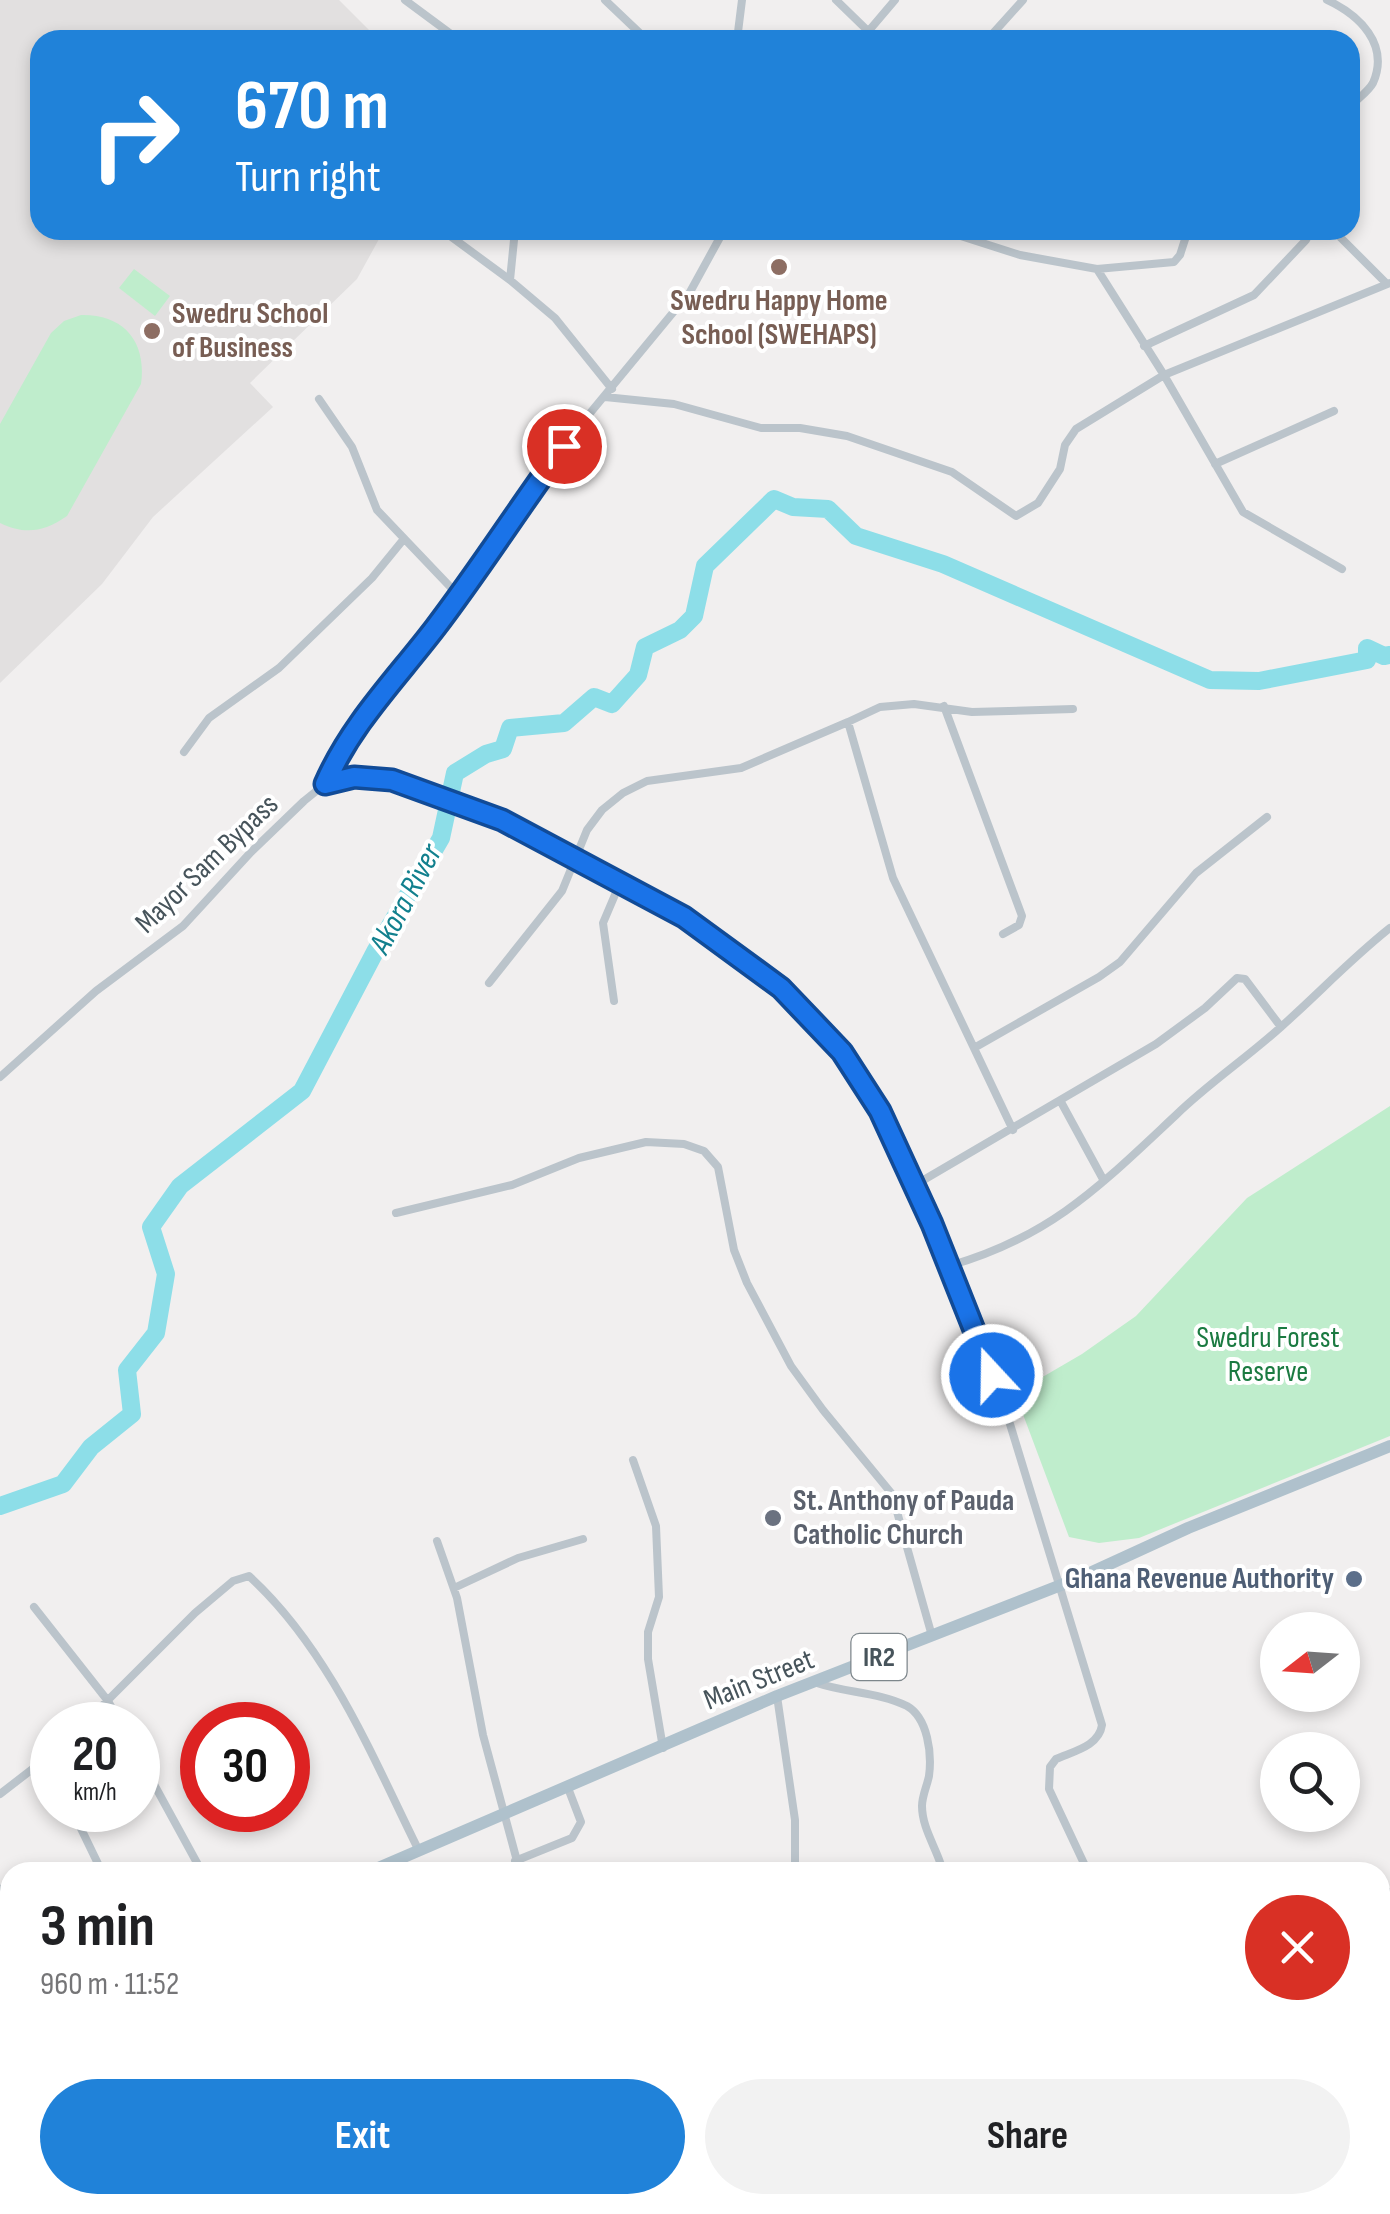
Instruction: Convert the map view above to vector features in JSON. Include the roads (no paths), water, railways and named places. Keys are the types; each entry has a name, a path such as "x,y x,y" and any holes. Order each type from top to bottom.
{"main road":[{"name":"Main Street","path":"393,1862 778,1696 1059,1585 1390,1446"}],"street":[{"path":"405,0 446,30"},
{"path":"605,0 636,30"},
{"path":"738,30 742,0"},
{"path":"836,0 867,30"},
{"path":"869,30 895,0"},
{"path":"996,30 1023,0"},
{"path":"1327,0 1353,12 1376,40 1379,54 1371,87 1360,97"},
{"path":"456,240 555,318 612,389"},
{"path":"510,280 514,240"},
{"path":"325,784 354,731 458,595 522,503 690,292 719,240"},
{"path":"975,240 1020,256 1097,269 1174,262 1185,240"},
{"path":"1144,346 1254,295 1304,240"},
{"path":"605,397 674,404 750,426 800,428 847,436 952,472 1016,516 1038,503 1060,469 1065,445 1076,430 1164,375 1388,284 1343,240"},
{"path":"1097,269 1244,512 1342,569"},
{"path":"319,399 352,447 378,510 458,595"},
{"path":"1215,464 1334,411"},
{"path":"184,752 209,718 279,668 372,578 404,540"},
{"path":"489,983 562,892 587,830 602,810 647,781 741,768 880,707 914,704 972,712 1073,709"},
{"path":"944,706 1022,916 1018,924 1002,934"},
{"path":"848,722 893,878 1013,1130"},
{"path":"325,784 370,776 437,795 502,820 576,858 684,917 746,959 842,1052 868,1090 915,1186 1006,1411 1102,1725 1101,1735 1093,1742 1056,1759 1050,1767 1049,1789 1083,1862"},
{"name":"Mayor Sam Bypass","path":"0,1078 96,991 183,926 251,852 325,784"},
{"path":"974,1048 1099,978 1120,962 1196,874 1266,817"},
{"path":"614,1001 603,923 620,884"},
{"path":"949,1266 985,1256 1060,1218 1390,928"},
{"path":"915,1186 1184,1026 1237,978 1245,979 1281,1027"},
{"path":"1062,1102 1104,1182"},
{"path":"396,1213 512,1185 579,1158 646,1142 684,1144 704,1151 718,1167 734,1250 747,1284 791,1366 892,1494 932,1636"},
{"path":"633,1460 656,1526 659,1597 648,1632 648,1659 662,1748"},
{"path":"454,1588 518,1558 584,1539"},
{"path":"437,1541 454,1588 482,1735 516,1861 572,1838 581,1822 568,1788"},
{"path":"34,1607 108,1701 196,1613 233,1581 248,1576 312,1651 338,1691 419,1851"},
{"path":"817,1683 841,1691 878,1695 910,1708 920,1718 926,1732 930,1774 922,1805 940,1862"},
{"path":"778,1696 795,1820 795,1862"},
{"path":"0,1794 30,1772"},
{"path":"160,1796 196,1862"},
{"path":"83,1832 97,1862"}],"waterway":[{"name":"Akora River","path":"0,1506 63,1484 91,1447 132,1414 127,1370 156,1333 166,1274 151,1227 180,1186 302,1091 376,950 441,838 455,773 486,754 503,749 510,728 564,723 594,697 612,704 638,675 645,647 680,630 694,616 705,566 774,499 793,507 828,509 856,536 943,564 1210,680 1259,681 1367,660 1367,648 1390,655"}],"place":[{"name":"Swedru Happy Home School (SWEHAPS)","path":"779,267"},
{"name":"Swedru School of Business","path":"152,331"},
{"name":"St. Anthony of Pauda Catholic Church","path":"773,1518"},
{"name":"Ghana Revenue Authority","path":"1354,1579"}],"park label":[{"name":"Swedru Forest Reserve","path":"1268,1355"}]}
